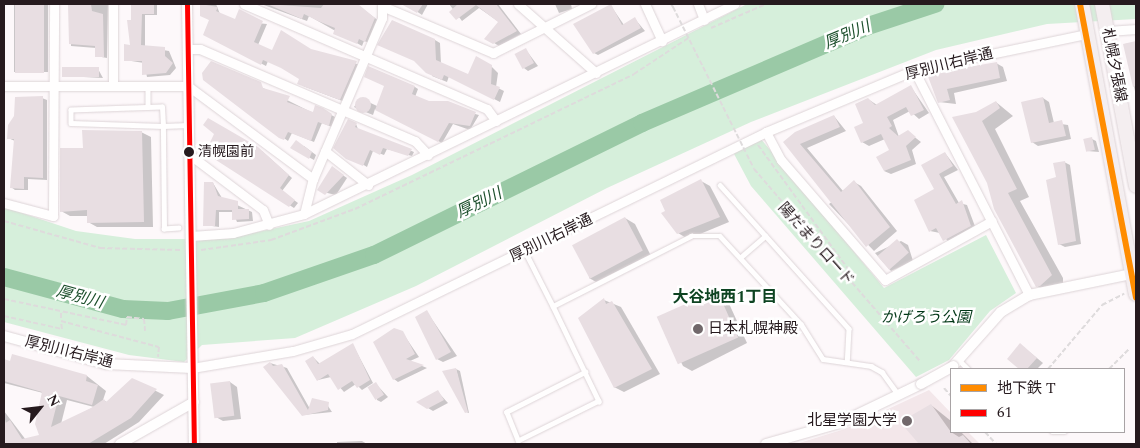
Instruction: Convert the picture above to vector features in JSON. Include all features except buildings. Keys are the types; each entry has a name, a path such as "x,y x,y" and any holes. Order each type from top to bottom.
{"main road":[{"name":"札幌夕張線","path":"1082,4 1134,273 1136,293"},
{"name":"札幌夕張線","path":"1102,4 1136,186"}],"street":[{"path":"4,203 53,216 54,4"},
{"path":"113,4 113,86"},
{"path":"187,4 194,444"},
{"path":"244,4 487,109 496,121"},
{"path":"518,4 596,73"},
{"path":"304,214 313,179 382,18 381,5 493,53 547,28 577,7 591,4"},
{"path":"646,4 662,41"},
{"path":"698,4 704,20"},
{"path":"191,236 269,225 304,214 368,185 735,4"},
{"path":"1107,28 1136,29"},
{"name":"厚別川右岸通","path":"4,336 106,364 157,367 192,368 293,351 352,334 766,132 914,70 1087,31"},
{"path":"188,49 200,49 415,141 428,155"},
{"path":"914,70 1029,295"},
{"path":"4,86 188,86 313,179"},
{"path":"766,132 781,160 885,280 992,221"},
{"path":"325,151 368,185"},
{"path":"190,155 263,210 269,225"},
{"path":"766,444 840,423 921,384 956,363 1000,312 1029,295 1134,273"},
{"path":"120,444 194,402"}],"lane":[{"path":"148,86 148,107"},
{"path":"179,228 164,229 163,126 162,108 71,110 71,124 163,126 189,126"},
{"path":"720,185 849,329 847,362"},
{"path":"553,306 691,236 720,236 801,324 823,359 847,362 882,372 899,395"},
{"path":"741,257 766,236"},
{"path":"525,251 553,306 585,372 599,402 518,441 506,412 585,372"},
{"path":"956,363 966,368"}],"path":[{"name":"陽だまりロード","path":"671,4 754,169 920,361"},
{"path":"704,30 766,4"},
{"path":"4,221 100,248 143,252 225,249 271,240 355,209 634,74 696,34"},
{"path":"754,139 778,178 848,269 851,282"},
{"path":"1049,368 1102,306 1136,293"},
{"path":"4,299 62,313 126,325 127,317 144,319 145,331"},
{"path":"4,316 62,330 62,313"},
{"path":"61,321 159,347 157,367"},
{"path":"1110,368 1129,350"},
{"path":"944,388 950,395"},
{"path":"986,433 996,444"}],"shaded area":[{"name":"北星学園大学","path":"929,390 950,412 950,433 969,433 980,444 796,444 845,429"}],"green space":[{"path":"747,4 1136,4 1136,19 1047,24 936,50 751,122 607,188 416,286 295,338 202,345 184,362 129,355 4,322 4,207 76,231 135,239 225,239 309,221 412,175"},
{"name":"かげろう公園","path":"761,139 884,288 986,235 1016,293 990,311 949,360 916,377 751,186 733,152"}],"waterway":[{"name":"厚別川","path":"4,277 123,309 168,311 264,293 374,255 642,123 868,26 935,4"}],"metro line":[{"name":"T","path":"1080,4 1136,298"}],"transit line":[{"name":"61","path":"187,4 194,444"}],"place":[{"name":"清幌園前","path":"189,152"},
{"name":"日本札幌神殿","path":"698,329"},
{"name":"北星学園大学","path":"907,421"}],"district":[{"name":"大谷地西1丁目","path":"725,297"}]}
